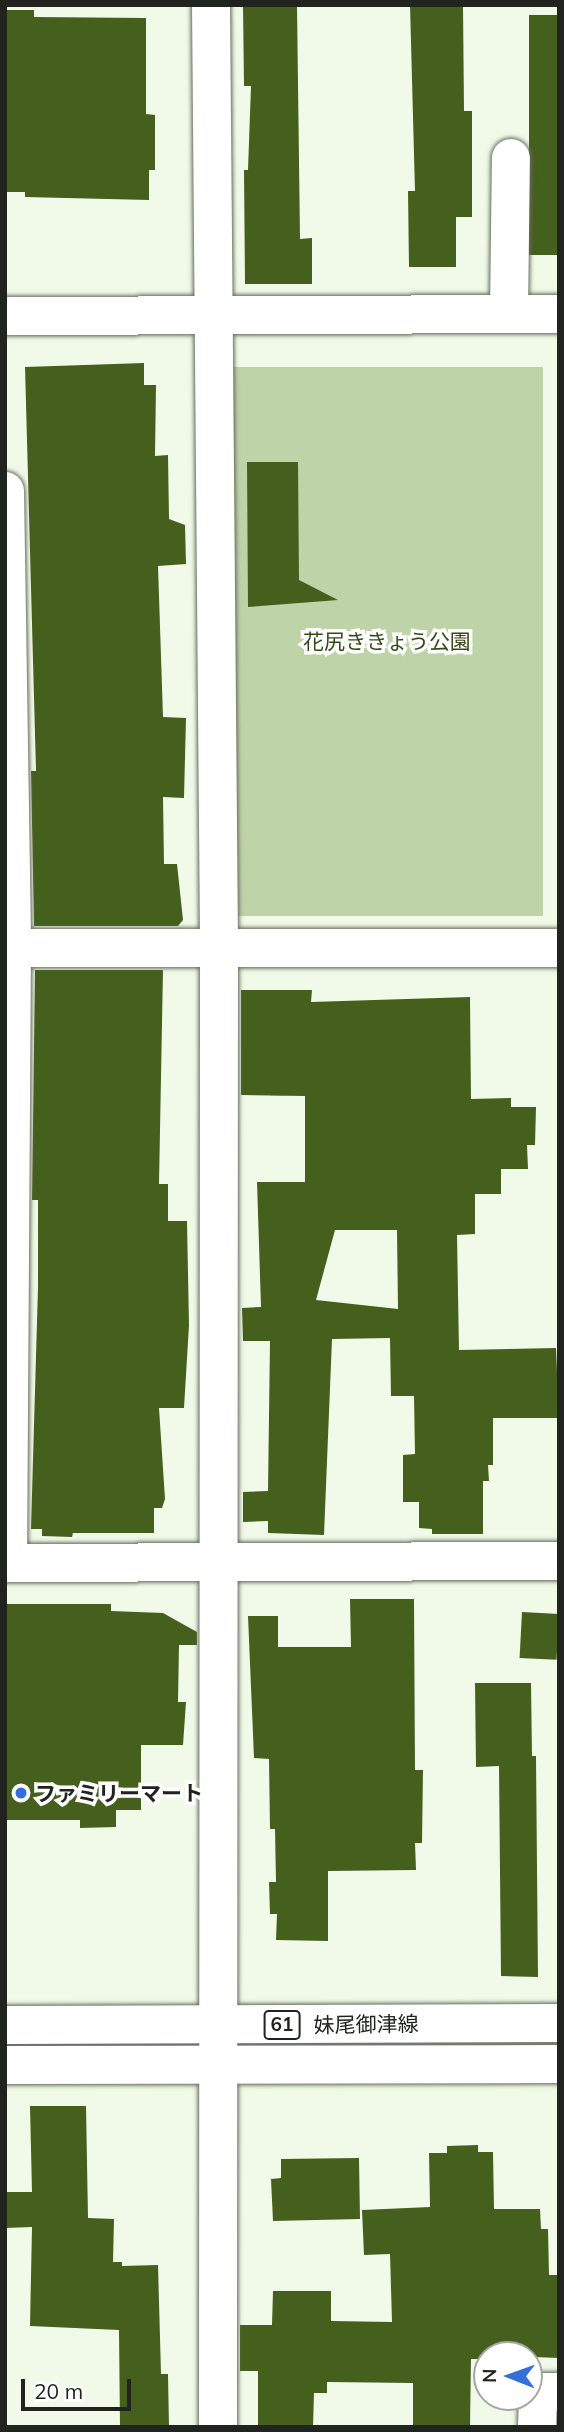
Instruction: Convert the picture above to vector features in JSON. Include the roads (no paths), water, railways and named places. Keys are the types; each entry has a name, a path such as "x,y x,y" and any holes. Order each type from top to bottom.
{"street":[{"path":"211,5 219,948 216,2045 218,2427"},
{"path":"509,314 510,158"},
{"path":"5,316 559,314"},
{"path":"5,491 9,948 7,1563 559,1561"},
{"path":"9,948 559,948"},
{"name":"妹尾御津線","path":"5,2065 216,2045 559,2023"},
{"name":"妹尾御津線","path":"5,2025 216,2045 559,2064"},
{"path":"537,2427 538,2392 559,2392"}],"place":[{"name":"ファミリーマート","path":"21,1793"}],"park label":[{"name":"花尻ききょう公園","path":"387,641"}]}
